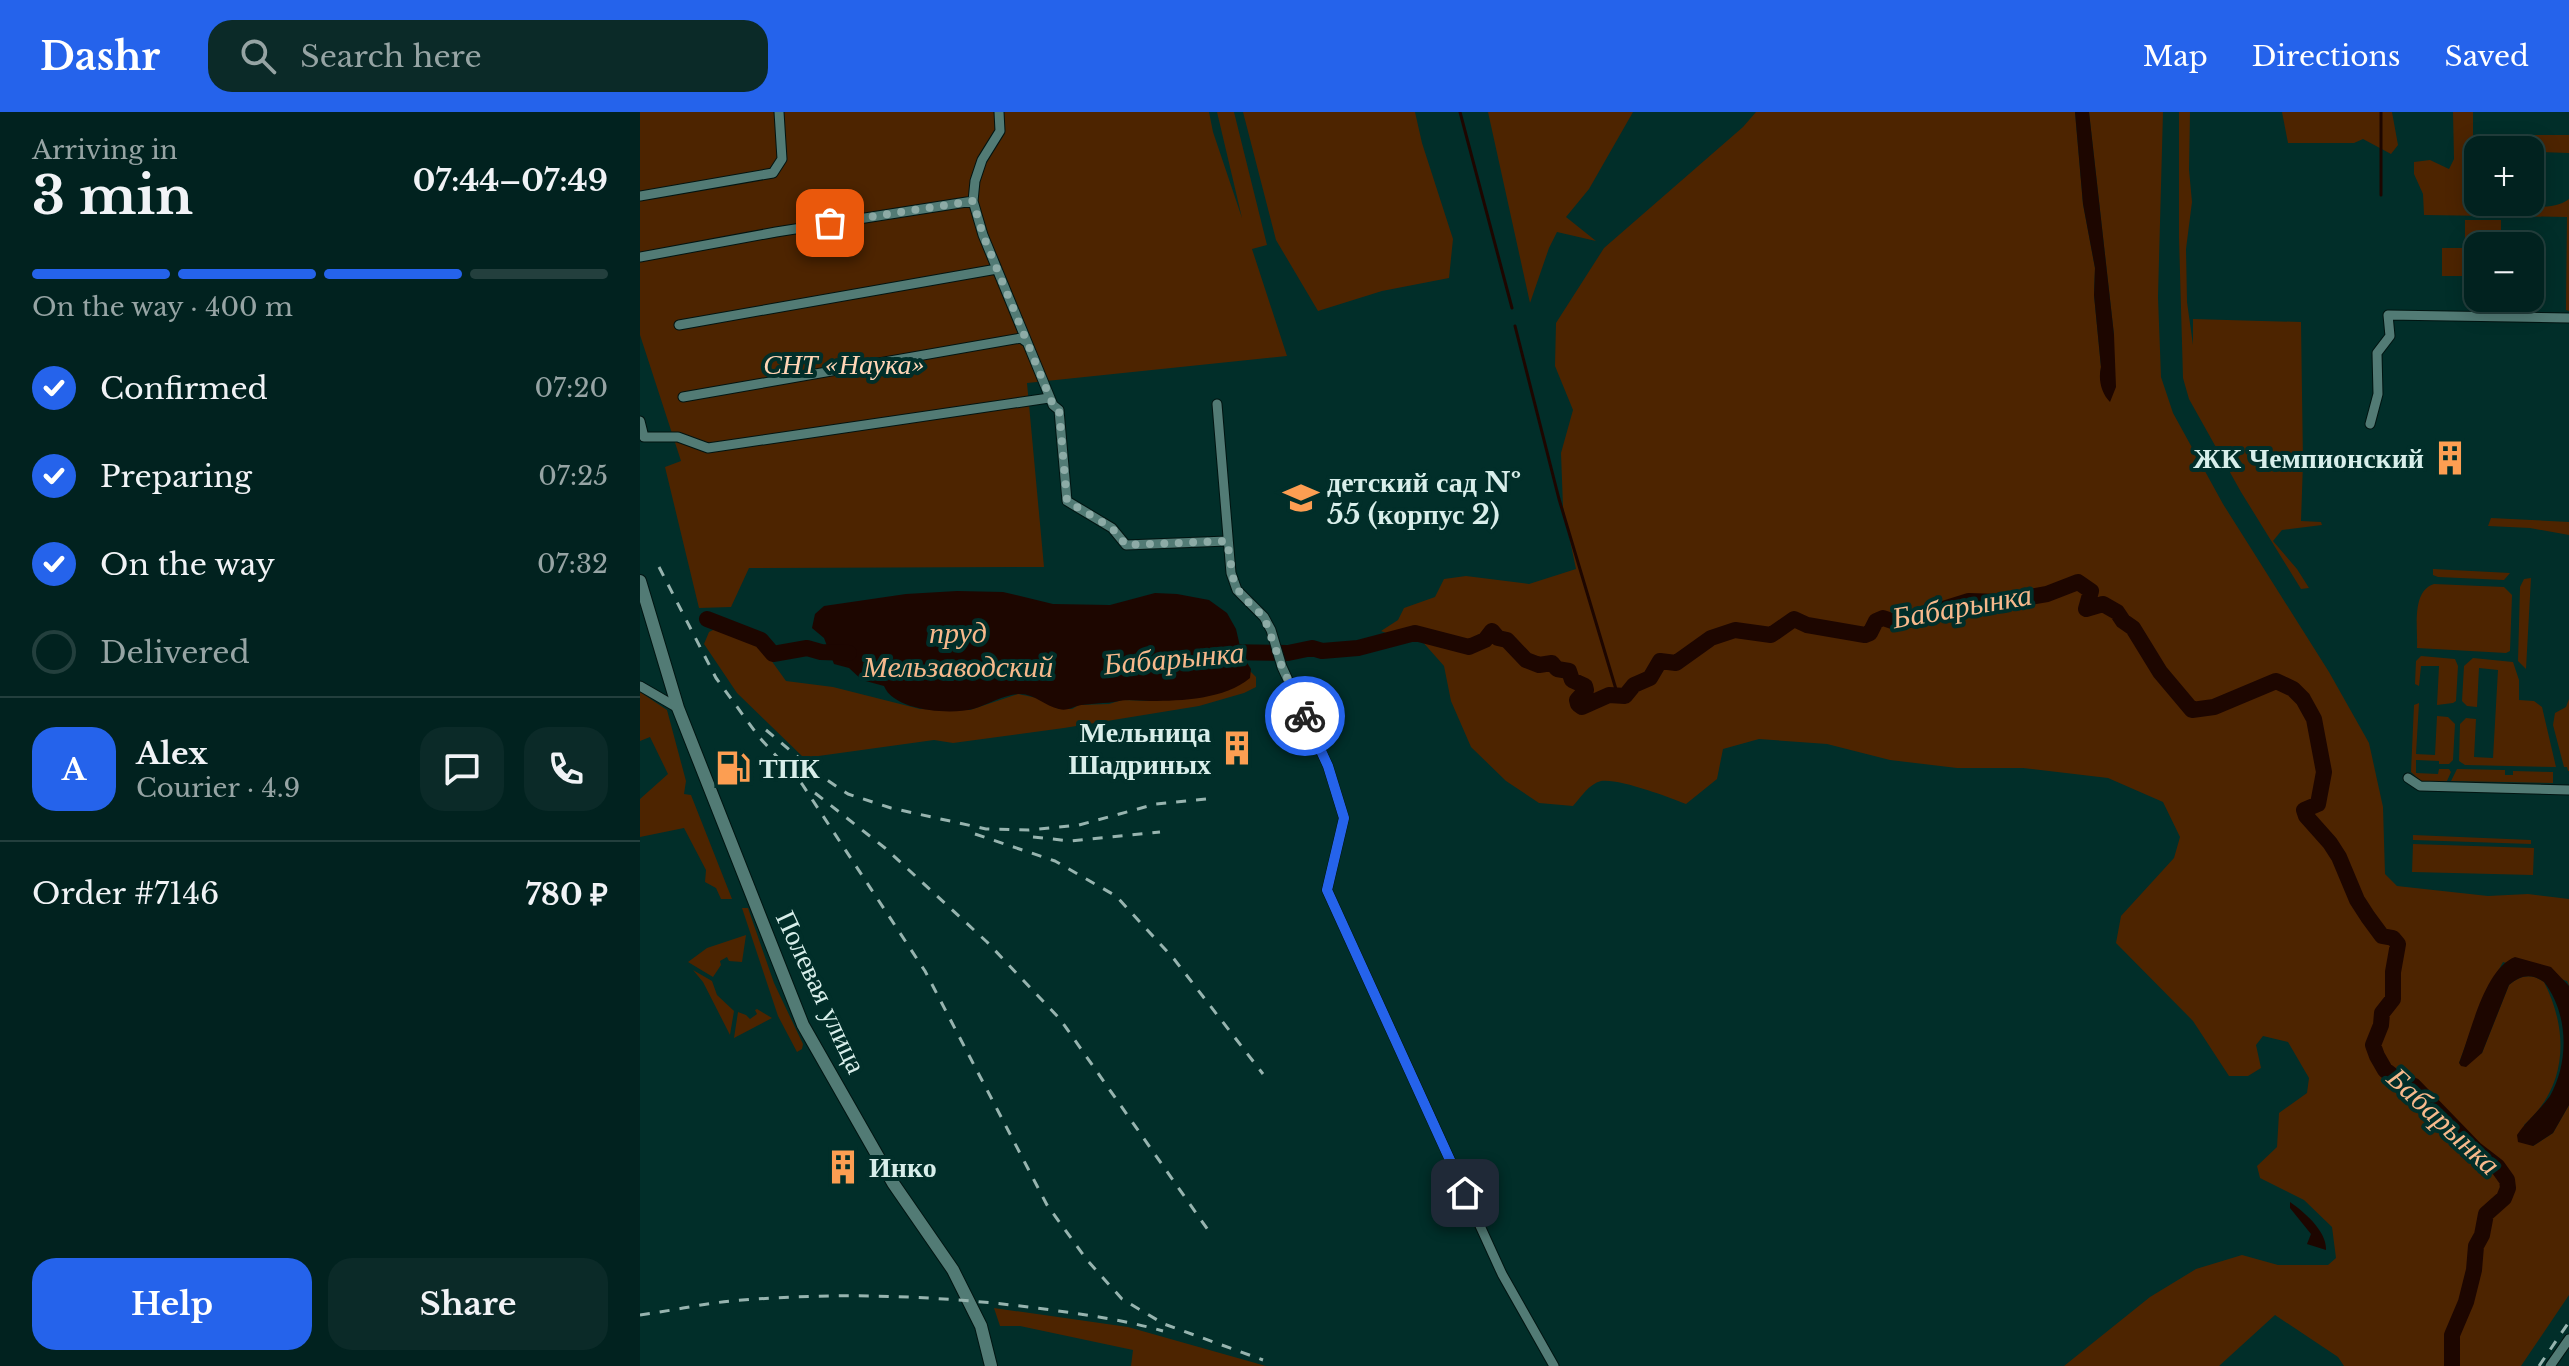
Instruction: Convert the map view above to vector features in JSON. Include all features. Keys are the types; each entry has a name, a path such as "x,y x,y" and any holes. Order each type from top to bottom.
{"street":[{"path":"640,196 773,173 782,159 779,112"},
{"path":"999,112 1000,131 982,160 973,201 983,235 1025,341 1049,398 1059,410 1067,501 1112,528 1126,545 1227,541"},
{"path":"640,257 973,201"},
{"path":"679,325 997,269"},
{"path":"2370,424 2378,394 2377,353 2390,336 2388,315 2569,318"},
{"path":"683,397 1021,338 1025,341"},
{"path":"640,421 644,437 678,437 708,448 1049,398"},
{"path":"1217,404 1227,541 1234,583 1242,596 1264,617 1282,667 1328,766 1344,818 1327,890 1502,1274 1554,1366"},
{"name":"Полевая улица","path":"640,581 678,708 803,1025 893,1183 953,1270 981,1326 991,1366"},
{"path":"640,686 678,708"},
{"path":"2408,778 2420,786 2569,790"},
{"path":"2550,1366 2569,1339"}],"green space":[{"name":"СНТ «Наука»","path":"640,112 1209,112 1242,218 1217,112 1234,112 1267,245 1252,249 1287,356 1027,383 1044,567 749,568 731,607 699,608 665,467 681,461 640,335"},
{"path":"1243,112 1415,112 1453,239 1449,278 1382,291 1318,311 1276,240"},
{"path":"1488,112 1633,112 1589,189 1566,217 1596,241 1557,232 1530,303"},
{"path":"1756,112 2075,112 2083,204 2095,268 2100,381 2114,335 2089,112 2163,112 2158,297 2161,377 2173,413 2223,504 2329,672 2369,743 2383,807 2385,874 2397,886 2488,896 2528,894 2569,899 2569,986 2567,981 2503,962 2483,998 2459,1063 2482,1053 2509,985 2526,976 2544,982 2558,1020 2560,1057 2549,1093 2539,1110 2524,1125 2533,1146 2553,1133 2569,1105 2569,1295 2521,1366 2344,1366 2338,1357 2275,1315 2219,1366 2064,1366 2150,1297 2196,1269 2242,1255 2278,1265 2328,1265 2336,1258 2332,1227 2304,1200 2260,1178 2257,1166 2277,1147 2279,1113 2307,1093 2309,1078 2288,1042 2263,1036 2256,1045 2261,1068 2248,1076 2229,1076 2193,1021 2116,943 2121,916 2174,858 2180,837 2163,802 2108,778 2023,768 1957,768 1890,760 1827,744 1759,739 1723,749 1717,779 1686,804 1609,781 1593,785 1573,806 1539,803 1506,781 1471,747 1451,701 1444,666 1421,640 1404,640 1381,631 1398,620 1404,608 1435,597 1444,579 1466,576 1529,584 1576,569 1563,507 1561,453 1573,410 1555,366 1556,323 1604,248 1743,127"},
{"path":"2179,112 2190,112 2192,202 2186,249 2187,302 2193,345 2193,319 2301,322 2301,521 2321,522 2322,525 2282,530 2273,541 2309,588 2301,589 2241,492 2189,399 2183,378"},
{"path":"2282,112 2392,112 2398,145 2391,154 2363,139 2354,143 2288,143"},
{"path":"2453,112 2473,112 2473,136 2464,136 2464,216 2424,215 2423,194 2414,174 2414,162 2430,160 2449,169 2454,159"},
{"path":"2569,135 2569,153 2544,152 2544,136 2482,136"},
{"path":"2569,199 2569,311 2566,310 2567,217 2496,216 2544,216 2544,207"},
{"path":"2465,220 2501,220 2501,232 2465,232"},
{"path":"2442,248 2464,248 2464,276 2442,276"},
{"path":"2491,518 2569,522 2569,535 2530,528 2488,526"},
{"path":"2433,569 2510,573 2504,580 2438,577 2433,575"},
{"path":"2531,578 2526,669 2518,661 2520,587 2524,579"},
{"path":"2434,584 2504,587 2512,595 2510,651 2417,648 2419,602 2427,588"},
{"path":"717,628 758,642 786,681 833,687 920,709 970,710 1018,694 1037,698 1059,709 1122,700 1153,701 1211,695 1234,687 1250,671 1256,677 1256,687 1199,706 1064,728 953,743 934,740 804,758 737,693 704,644 709,632"},
{"path":"2421,656 2455,659 2458,666 2456,701 2437,705 2439,666 2421,666 2419,686 2415,684 2416,661"},
{"path":"2473,658 2513,662 2519,680 2519,700 2534,701 2542,707 2556,767 2465,765 2459,761 2460,724 2466,718 2476,719 2474,757 2493,758 2498,670 2479,668 2477,707 2467,706 2462,701 2464,666"},
{"path":"640,692 667,710 686,781 684,794 691,795 732,899 721,899 716,888 705,882 706,870 684,828 640,837 640,799 668,774 650,737 640,741"},
{"path":"2569,699 2568,771 2564,767 2553,725 2555,713 2566,707"},
{"path":"2419,703 2416,754 2435,755 2437,716 2448,717 2455,724 2453,760 2449,764 2416,760 2416,773 2438,774 2439,769 2449,769 2451,772 2447,781 2421,781 2411,772 2414,705"},
{"path":"2457,769 2505,770 2505,775 2513,775 2513,771 2553,772 2553,783 2451,781"},
{"path":"2413,835 2531,840 2531,844 2413,840"},
{"path":"2413,844 2534,848 2533,875 2412,872"},
{"path":"742,908 748,908 774,983 803,1044 797,1052 778,1016"},
{"path":"746,935 742,962 729,961 727,957 720,961 721,965 713,977 688,962 707,948"},
{"path":"693,970 712,981 717,995 734,1011 730,1035 703,982"},
{"path":"757,1009 772,1018 734,1038 738,1012 750,1019 757,1014"},
{"path":"994,1308 1128,1327 1266,1366 1131,1366 1133,1350 1020,1326 1000,1326"}],"water":[{"path":"2075,112 2089,112 2114,335 2116,387 2110,402 2100,381 2095,268 2083,204"},
{"name":"пруд Мельзаводский","path":"1003,592 1053,604 1110,605 1155,593 1209,600 1227,613 1236,629 1242,655 1251,669 1250,678 1216,695 1189,699 1123,700 1064,710 1020,694 973,709 937,711 899,701 884,686 862,680 849,668 834,664 824,638 812,628 815,614 824,606 906,594"},
{"path":"2515,957 2551,967 2569,986 2569,1105 2553,1133 2533,1146 2518,1142 2517,1135 2550,1096 2561,1069 2563,1054 2562,1023 2544,982 2526,976 2509,985 2482,1053 2466,1067 2459,1063 2487,988 2504,964"},
{"path":"2290,1202 2319,1229 2326,1250 2307,1244 2311,1234 2290,1208"}],"waterway":[{"path":"1460,112 1512,308"},
{"path":"2381,112 2381,195"},
{"path":"1515,326 1559,499 1618,696"},
{"name":"Бабарынка","path":"1219,652 1288,653 1312,648 1322,651 1358,648 1415,633 1469,647 1485,640 1492,631 1498,638 1507,640 1526,660 1539,665 1552,663 1557,669 1569,671 1572,680 1585,686 1586,690 1577,700 1582,707 1609,695 1625,696 1634,685 1650,678 1660,661 1676,663 1711,638 1735,630 1771,635 1794,619 1807,625 1865,635 1870,633 1876,621 1883,618 1905,621 1969,601 2000,602 2047,594 2078,582 2091,591 2086,609 2103,604 2117,612 2133,628 2160,672 2192,710 2214,707 2276,681 2293,689 2303,699 2314,719 2324,772 2318,804 2304,810 2306,816 2339,857 2357,900 2368,917 2382,936 2393,938 2398,944 2393,972 2393,999 2382,1013 2373,1045 2377,1056 2385,1070 2414,1086 2475,1149 2497,1166 2507,1180 2504,1198 2486,1214 2482,1235 2476,1246 2466,1302 2452,1335 2452,1366"},
{"name":"Бабарынка","path":"707,619 761,640 773,654 807,648 849,653"}],"railway":[{"path":"659,567 716,678 759,737 802,784 925,971 1047,1205 1087,1260 1122,1299 1164,1324 1263,1360"},
{"path":"766,730 818,774 848,794 891,808 986,829 1029,830 1079,825 1156,804 1206,799"},
{"path":"815,793 885,848 987,942 1060,1019 1208,1230"},
{"path":"1033,837 1071,841 1160,832"},
{"path":"975,834 1055,861 1116,896 1174,959 1263,1074"},
{"path":"640,1315 731,1301 808,1296 884,1296 1037,1308 1163,1331"},
{"path":"2539,1366 2569,1322"}],"way so far":[{"path":"830,223 973,201 983,235 1025,341 1049,398 1059,410 1067,501 1112,528 1126,545 1227,541 1231,573 1237,590 1264,617 1282,667 1305,716"}],"place":[{"name":"ЖК Чемпионский","path":"2450,458"},
{"name":"детский сад № 55 (корпус 2)","path":"1301,498"},
{"name":"Мельница Шадриных","path":"1237,748"},
{"name":"ТПК","path":"733,768"},
{"name":"Инко","path":"843,1167"}],"route":[{"path":"1305,716 1328,766 1344,818 1327,890 1465,1193"}]}
